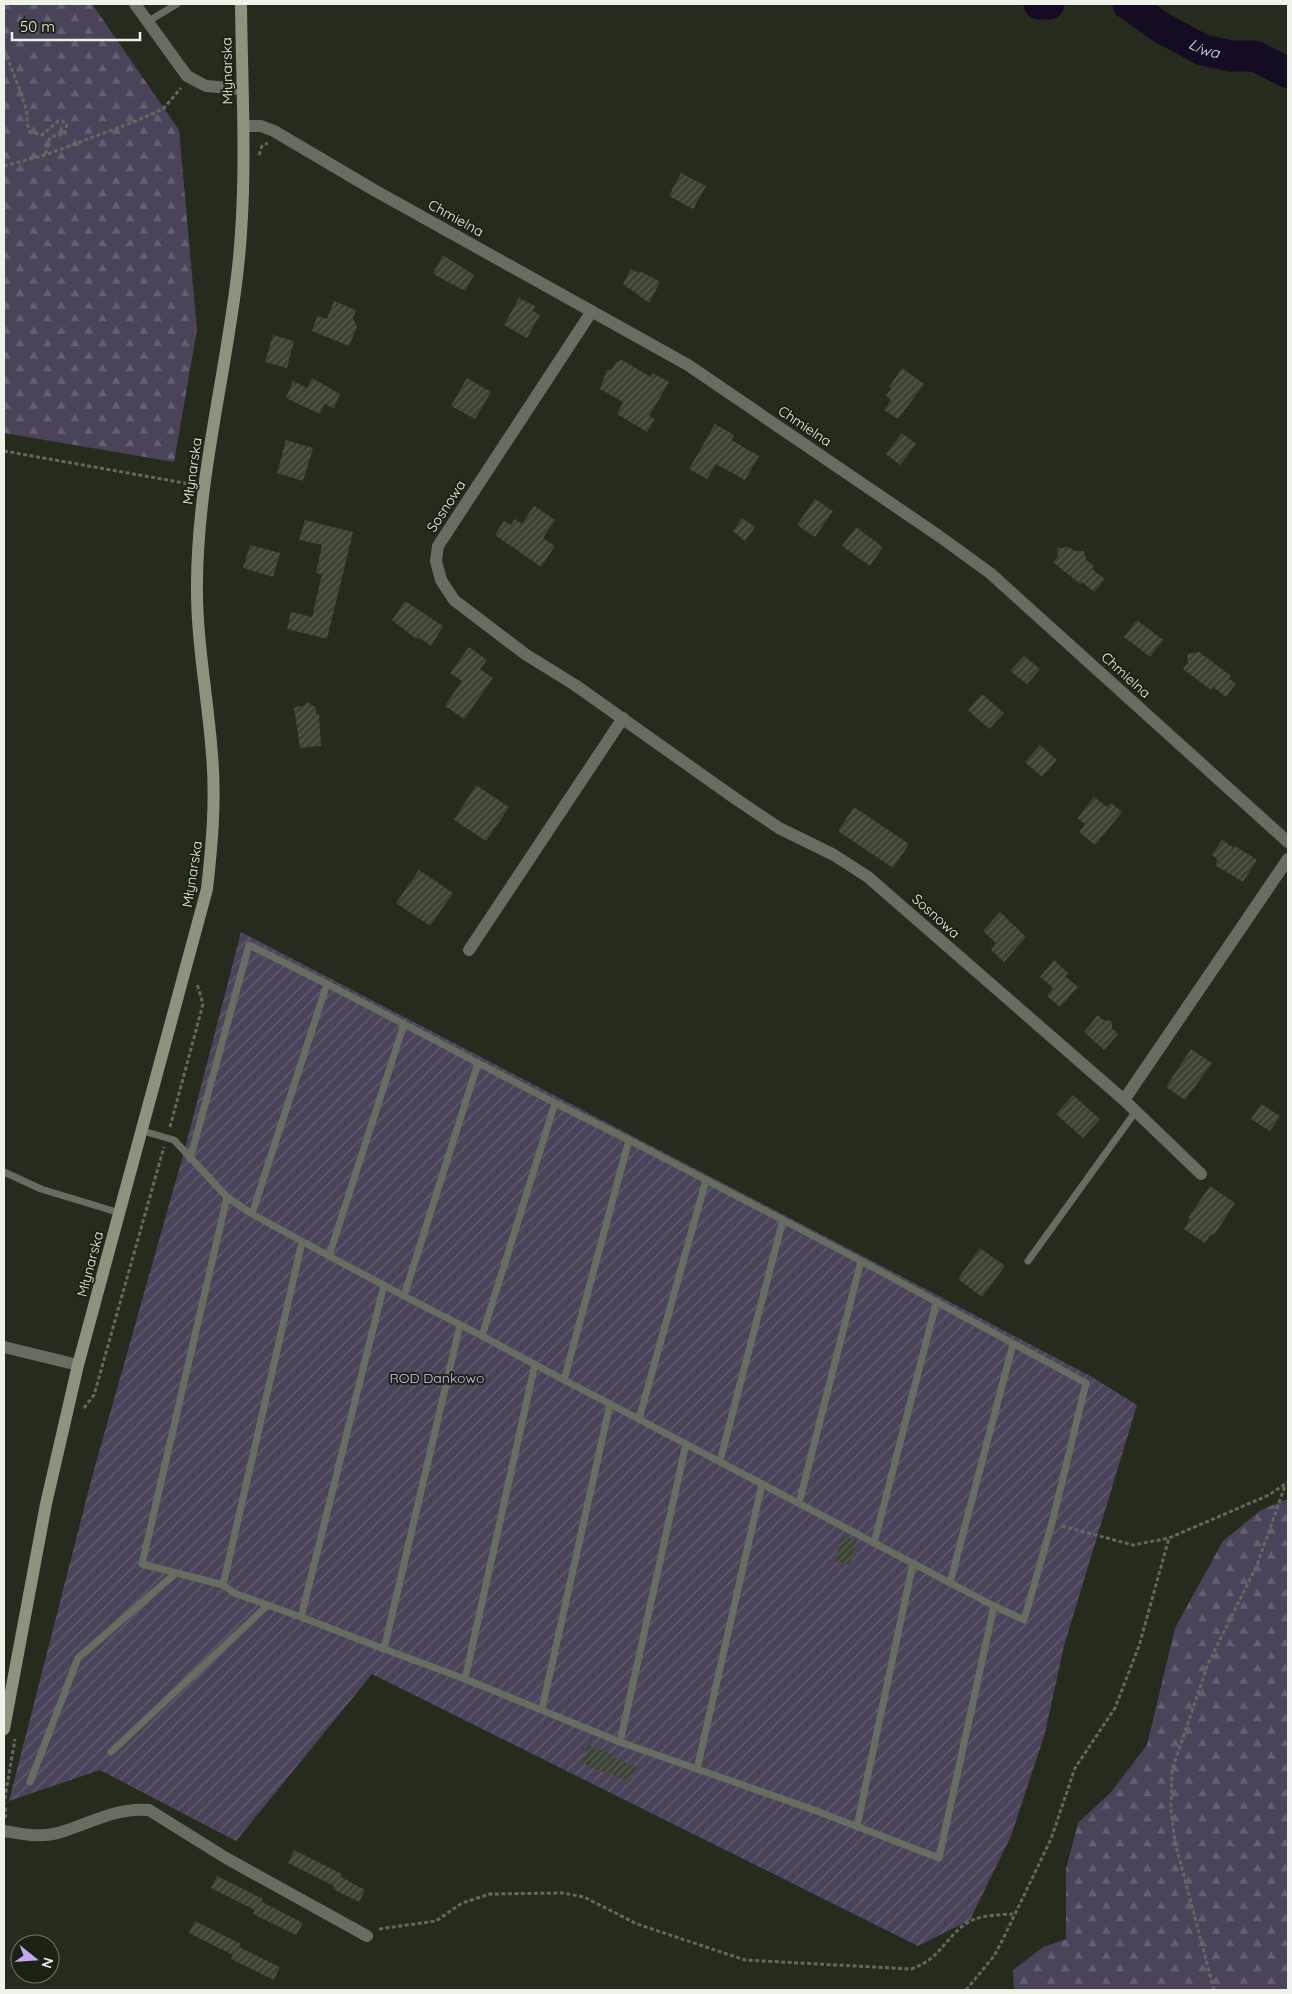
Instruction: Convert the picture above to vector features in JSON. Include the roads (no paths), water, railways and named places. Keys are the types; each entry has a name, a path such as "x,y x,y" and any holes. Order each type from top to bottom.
{"street":[{"path":"135,4 187,76 206,86 242,89"},
{"name":"Młynarska","path":"4,1729 46,1504 78,1365 143,1131 207,889 214,832 212,756 196,583 204,486 231,331 243,213 244,126 241,4"},
{"name":"Chmielna","path":"244,126 261,126 274,131 383,195 592,311 714,382 990,573 1288,842"},
{"name":"Sosnowa","path":"592,311 451,523 438,546 436,561 441,580 454,600 525,654 623,718 780,828 834,854 868,877 1124,1100 1202,1174"},
{"path":"468,950 623,718"},
{"path":"1124,1100 1288,859"},
{"path":"4,1348 78,1365"},
{"path":"4,1831 37,1836 57,1833 114,1813 135,1809 149,1810 226,1858 367,1936"}],"lane":[{"path":"147,22 176,4"},
{"path":"143,1131 174,1140 190,1159 227,1197 252,1214 302,1242 799,1504 1024,1620 1052,1523 1086,1383 783,1220 249,945 190,1159"},
{"path":"252,1214 327,984"},
{"path":"329,1256 404,1024"},
{"path":"404,1296 478,1062"},
{"path":"482,1336 555,1103"},
{"path":"1028,1261 1136,1111"},
{"path":"564,1380 629,1140"},
{"path":"4,1172 41,1189 120,1213"},
{"path":"639,1419 706,1180"},
{"path":"227,1197 142,1564 223,1585 234,1593 465,1679 620,1742 856,1826 939,1858 994,1606"},
{"path":"720,1461 783,1220"},
{"path":"223,1585 302,1242"},
{"path":"799,1504 860,1261"},
{"path":"301,1617 384,1285"},
{"path":"874,1542 936,1304"},
{"path":"384,1649 460,1325"},
{"path":"950,1583 1013,1344"},
{"path":"465,1679 535,1364"},
{"path":"542,1709 610,1404"},
{"path":"620,1742 686,1444"},
{"path":"697,1769 762,1484"},
{"path":"856,1826 913,1563"},
{"path":"30,1782 78,1658 176,1573"},
{"path":"111,1752 267,1606"}],"waterway":[{"name":"Liwa","path":"1039,4 1049,4"},
{"name":"Liwa","path":"1128,4 1162,28 1203,50 1231,56 1255,56 1288,73"}],"park label":[{"name":"ROD Dankowo","path":"437,1378"}]}
